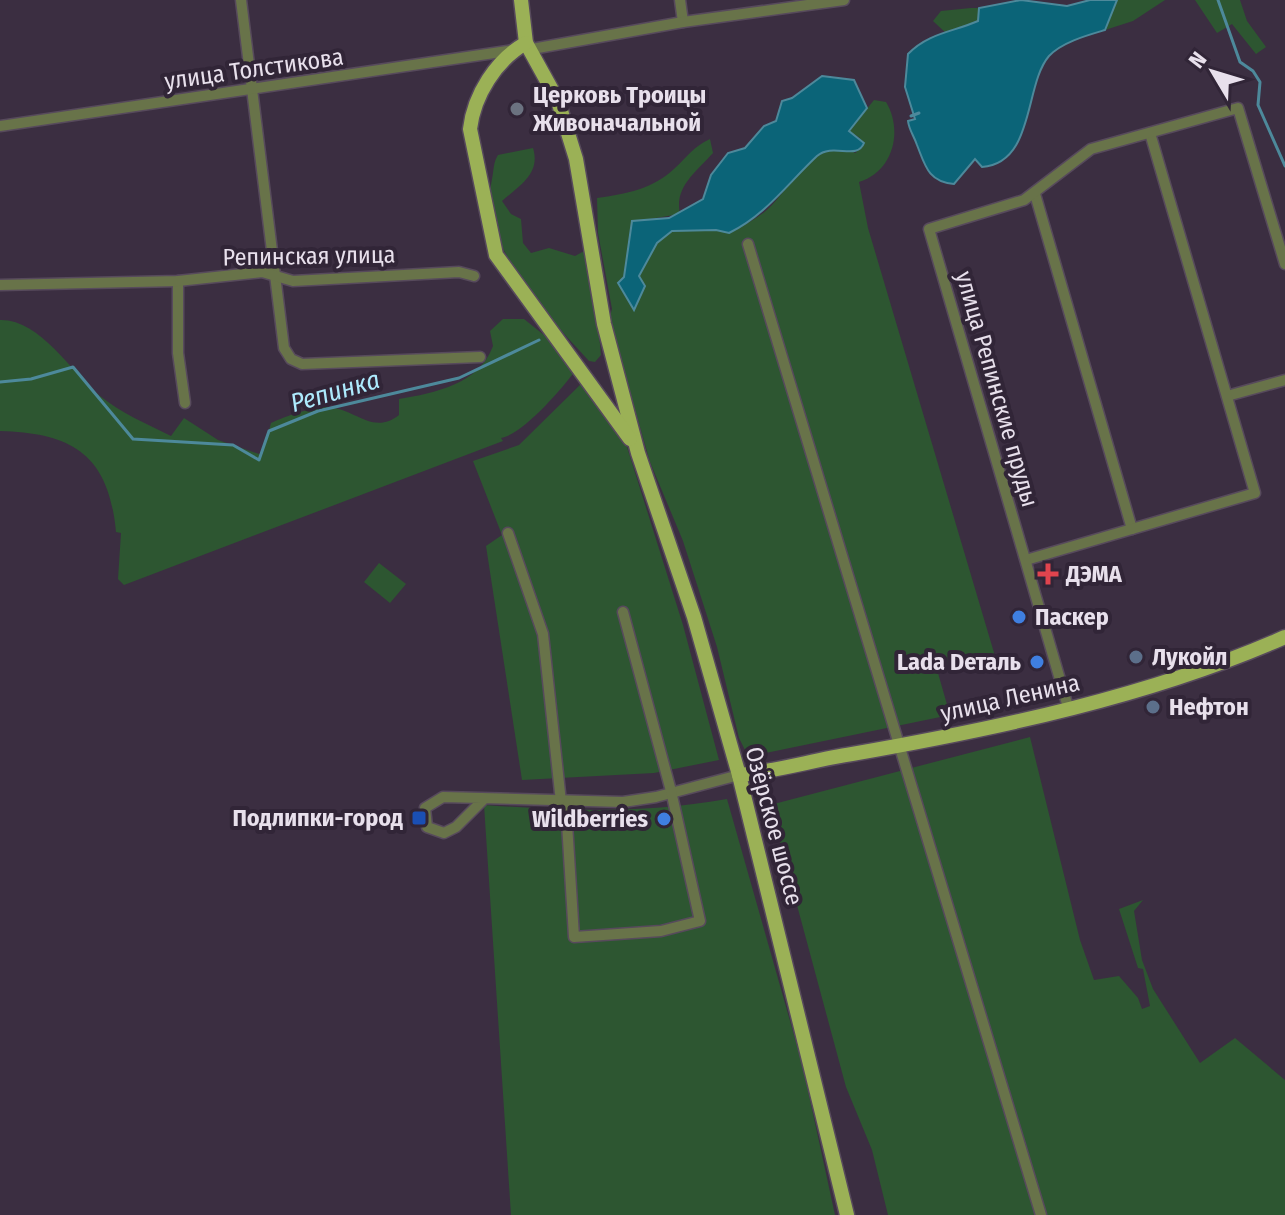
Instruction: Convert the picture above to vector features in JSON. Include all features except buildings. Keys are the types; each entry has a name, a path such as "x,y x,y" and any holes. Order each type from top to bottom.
{"main road":[{"path":"521,0 524,47 558,101 576,159 604,324 638,453"},
{"path":"524,47 482,90 473,111 470,129 496,255 616,416 638,453"},
{"name":"Озёрское шоссе","path":"638,453 694,617 739,775 847,1215"},
{"name":"улица Ленина","path":"739,775 899,746 1068,707 1151,684 1285,637"}],"street":[{"path":"241,0 284,348 291,359 302,364 480,357"},
{"path":"680,0 683,22"},
{"name":"улица Толстикова","path":"0,126 844,0"},
{"name":"улица Репинские пруды","path":"1026,560 929,229 1035,194 1091,149 1238,108 1285,264"},
{"path":"1068,707 1026,560 1255,493 1150,133"},
{"path":"1035,194 1132,529"},
{"path":"748,244 1041,1215"},
{"name":"Репинская улица","path":"0,285 178,281 262,272 293,281 459,272 474,276"},
{"path":"178,281 178,353 185,403"},
{"path":"1227,396 1285,380"},
{"path":"508,533 543,634 565,802 574,937 661,931 700,921 671,791 623,612"},
{"path":"484,799 456,827 444,833 427,827 425,808 433,800 443,797 623,802 739,775"}],"green space":[{"path":"1117,0 1165,0 1133,21 1105,30"},
{"path":"1195,0 1240,0 1247,21 1266,47 1256,54 1232,24 1217,33"},
{"path":"979,8 978,21 947,34 933,21 941,11"},
{"path":"874,100 886,102 894,125 894,137 892,148 880,169 859,182 868,228 995,656 938,673 950,715 756,755 745,750 739,738 717,647 683,541 650,462 609,319 612,309 598,233 597,198 629,192 658,181 710,139 713,153 683,188 680,214 632,222 624,278 619,283 634,309 639,277 657,243 672,231 716,230 729,233 768,209 798,173 818,156 829,151 856,153 860,138 849,131"},
{"path":"533,148 534,165 527,179 502,201 511,214 521,219 523,243 531,253 549,248 575,256 588,249 601,355 595,362 589,361 537,301 506,254 495,229 490,204 496,158"},
{"path":"503,319 524,319 554,343 575,371 541,410 520,429 501,438 503,441 124,585 118,579 121,533 116,532 112,506 96,467 67,444 48,437 0,431 0,320 15,322 42,337 100,396 134,418 171,436 184,418 218,440 262,455 271,423 284,418 327,407 381,423 399,415 399,399 441,390 467,378 486,359 493,346 490,331"},
{"path":"585,380 627,447 683,625 719,760 654,773 522,780 486,546 502,535 473,461 519,445"},
{"path":"379,563 406,584 390,603 364,582"},
{"path":"1030,737 1080,940 1094,980 1119,976 1138,998 1142,1009 1150,1006 1143,969 1138,968 1119,909 1143,900 1134,911 1142,960 1153,989 1200,1063 1235,1038 1285,1080 1285,1215 888,1215 872,1150 846,1087 770,805"},
{"path":"727,799 802,1063 835,1215 511,1215 484,805 606,810"}],"water":[{"path":"1021,0 1067,6 1090,0 1117,0 1105,30 1068,43 1049,56 1035,85 1020,138 1011,152 999,162 982,167 975,159 954,184 938,180 925,166 908,121 915,119 905,87 908,54 932,37 978,21 979,8"},
{"path":"822,76 854,80 867,108 849,131 864,143 861,148 856,151 823,152 765,208 729,233 716,230 672,231 657,243 639,276 645,286 634,310 618,283 624,277 632,221 669,218 703,199 711,175 728,153 745,148 764,126 776,121 782,101 792,98"}],"waterway":[{"name":"Репинка","path":"1218,0 1240,62 1253,71 1260,82 1258,105 1285,166"},
{"name":"Репинка","path":"911,116 919,113"},
{"name":"Репинка","path":"0,382 31,379 73,367 133,439 233,445 259,460 269,431 318,411 459,378 539,340"}],"place":[{"name":"Церковь Троицы Живоначальной","path":"517,109"},
{"name":"ДЭМА","path":"1048,574"},
{"name":"Паскер","path":"1019,617"},
{"name":"Лукойл","path":"1136,657"},
{"name":"Lada Dеталь","path":"1037,662"},
{"name":"Нефтон","path":"1153,707"},
{"name":"Подлипки-город","path":"419,818"},
{"name":"Wildberries","path":"664,819"}]}
